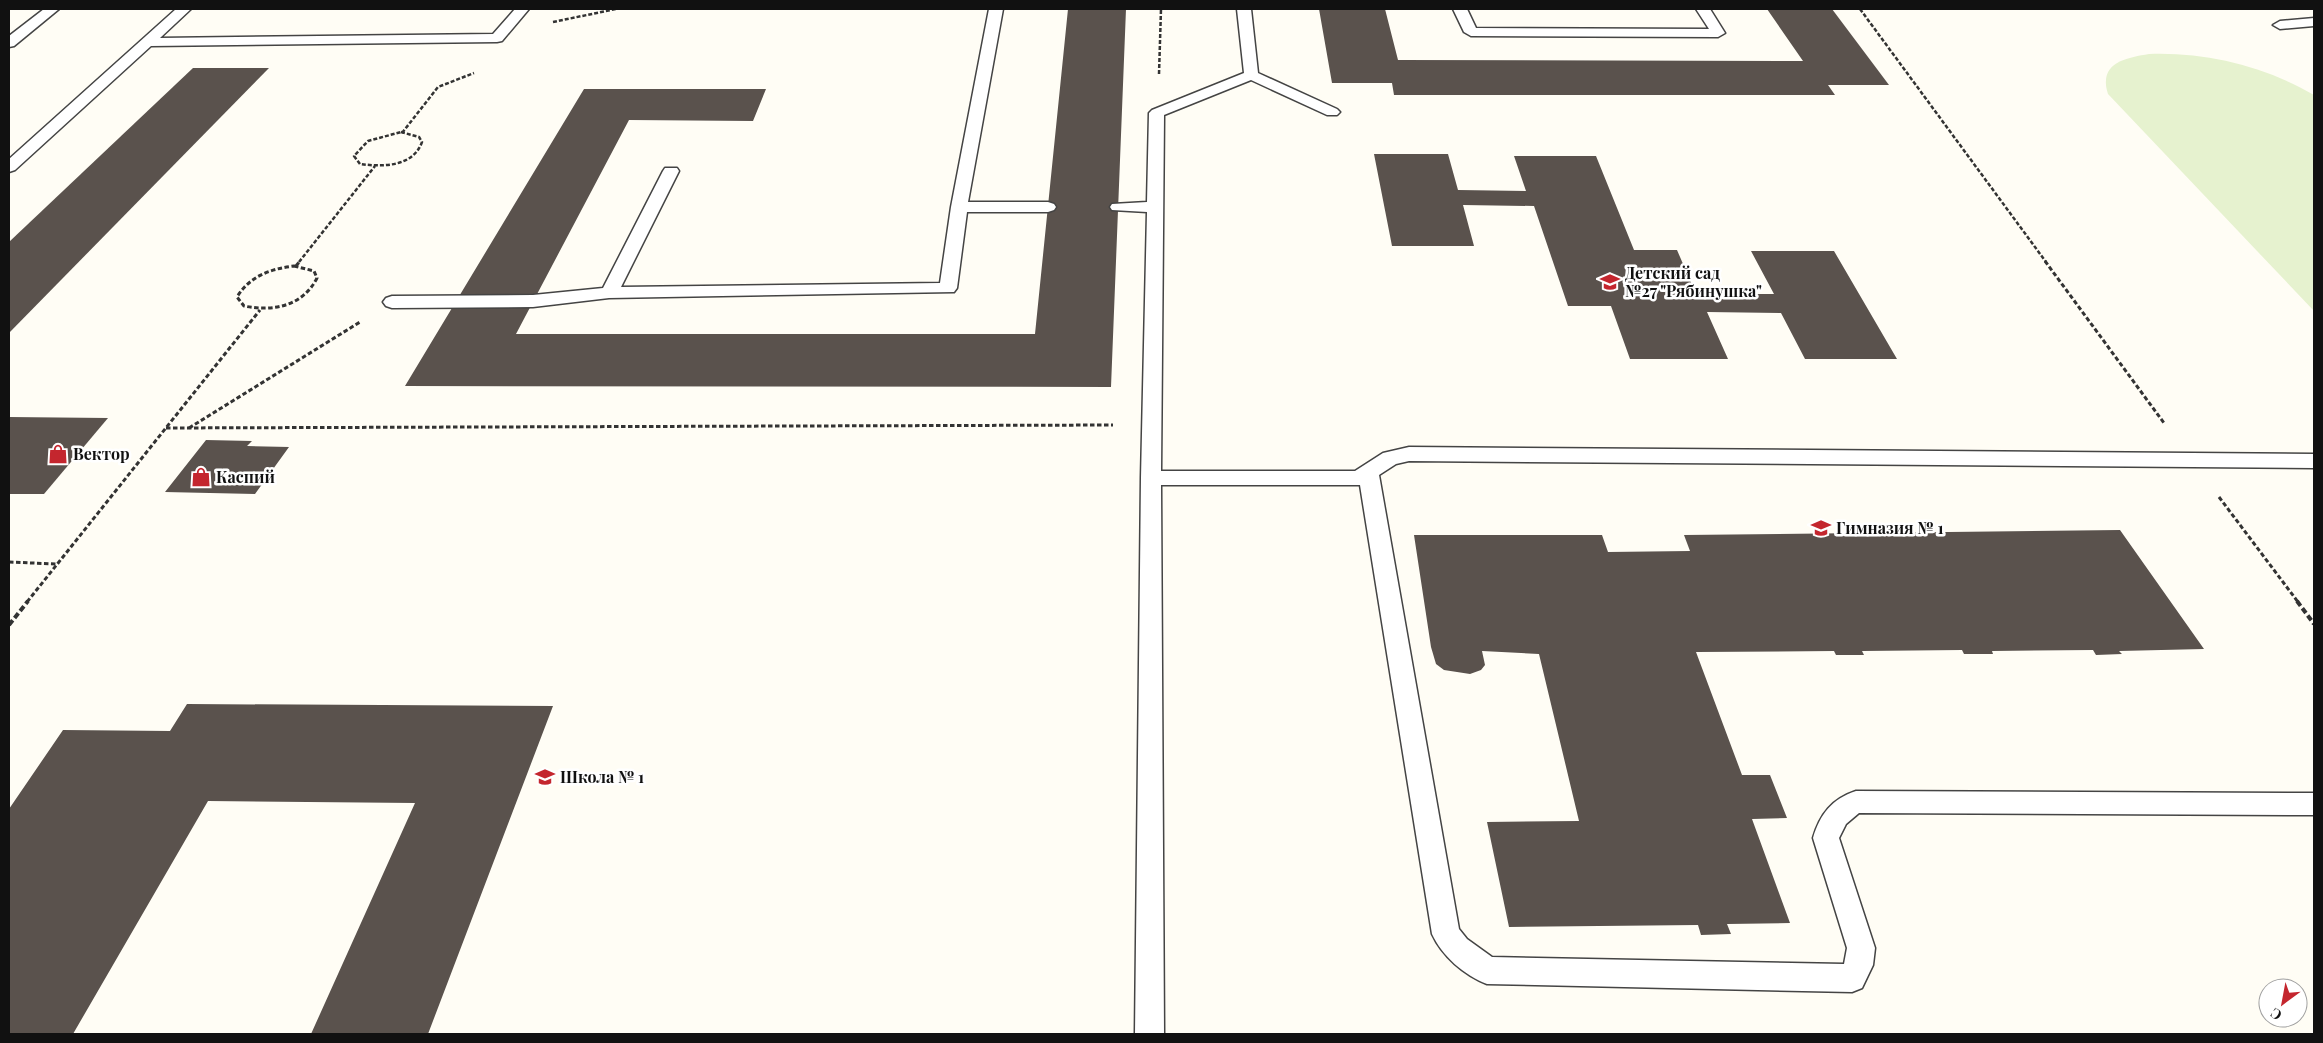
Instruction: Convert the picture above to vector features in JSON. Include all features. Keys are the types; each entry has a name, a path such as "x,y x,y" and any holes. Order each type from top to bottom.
{"lane":[{"path":"9,42 52,9"},
{"path":"9,167 184,9"},
{"path":"148,42 498,38 522,9"},
{"path":"392,302 533,300 609,294 948,288 959,207 996,9"},
{"path":"1244,9 1251,75"},
{"path":"1460,9 1471,32 1718,33 1704,9"},
{"path":"2280,25 2314,22"},
{"path":"1149,1034 1151,478 1157,207 1157,113 1251,75 1332,112"},
{"path":"609,294 671,171"},
{"path":"959,207 1048,207"},
{"path":"1118,207 1157,207"},
{"path":"1151,478 1359,478 1368,473 1377,464 1390,458 1409,454 2314,461"},
{"path":"1368,473 1446,934 1457,948 1487,970 1852,978 1859,964 1861,948 1826,838 1829,824 1843,809 1856,802 2314,804"}],"path":[{"path":"1157,113 1161,9"},
{"path":"1860,9 2314,624"},
{"path":"296,266 375,166 403,161 414,155 421,148 422,142 419,137 401,132 384,134 369,140 358,147 354,156 360,164 375,166"},
{"path":"296,266 314,271 317,278 314,286 306,295 293,303 260,310 244,306 240,302 237,297 243,285 257,275 275,268 296,266"},
{"path":"188,428 392,302"},
{"path":"9,625 260,310"},
{"path":"166,428 1152,425"},
{"path":"9,562 56,564"}],"green space":[{"path":"2149,54 2192,55 2214,58 2275,76 2314,95 2314,311 2108,94 2106,84 2110,69 2123,60"}],"building":[{"path":"1068,9 1126,9 1111,387 405,386 584,89 766,89 753,121 629,120 516,334 1035,334"},
{"path":"1319,9 1385,9 1398,60 1803,61 1767,9 1832,9 1889,85 1828,85 1835,95 1394,95 1392,83 1332,83"},
{"path":"193,68 269,68 9,333 9,242"},
{"path":"1374,154 1448,154 1458,190 1526,191 1514,156 1596,156 1634,250 1677,250 1696,294 1774,294 1751,251 1834,251 1897,359 1805,359 1781,313 1707,312 1728,359 1630,359 1611,306 1568,306 1534,206 1463,205 1474,246 1392,246"},
{"path":"9,417 108,418 44,494 9,494"},
{"path":"206,440 252,441 247,446 289,447 255,494 165,492"},
{"path":"2120,530 2204,649 2119,651 2122,654 2096,655 2093,650 1992,651 1993,654 1964,654 1962,650 1862,651 1864,655 1836,655 1834,651 1696,652 1742,775 1770,775 1787,818 1752,819 1790,923 1727,924 1731,934 1701,935 1698,925 1509,927 1487,822 1579,821 1539,654 1482,651 1485,665 1481,670 1470,674 1444,670 1436,664 1431,647 1414,535 1602,535 1608,552 1690,551 1684,535"},
{"path":"187,704 553,706 428,1034 311,1034 415,803 208,801 73,1034 9,1034 9,809 63,730 170,731"}],"place":[{"name":"Детский сад №27 \"Рябинушка\"","path":"1610,282"},
{"name":"Вектор","path":"58,454"},
{"name":"Каспий","path":"201,477"},
{"name":"Гимназия № 1","path":"1821,528"},
{"name":"Школа № 1","path":"545,777"}]}
